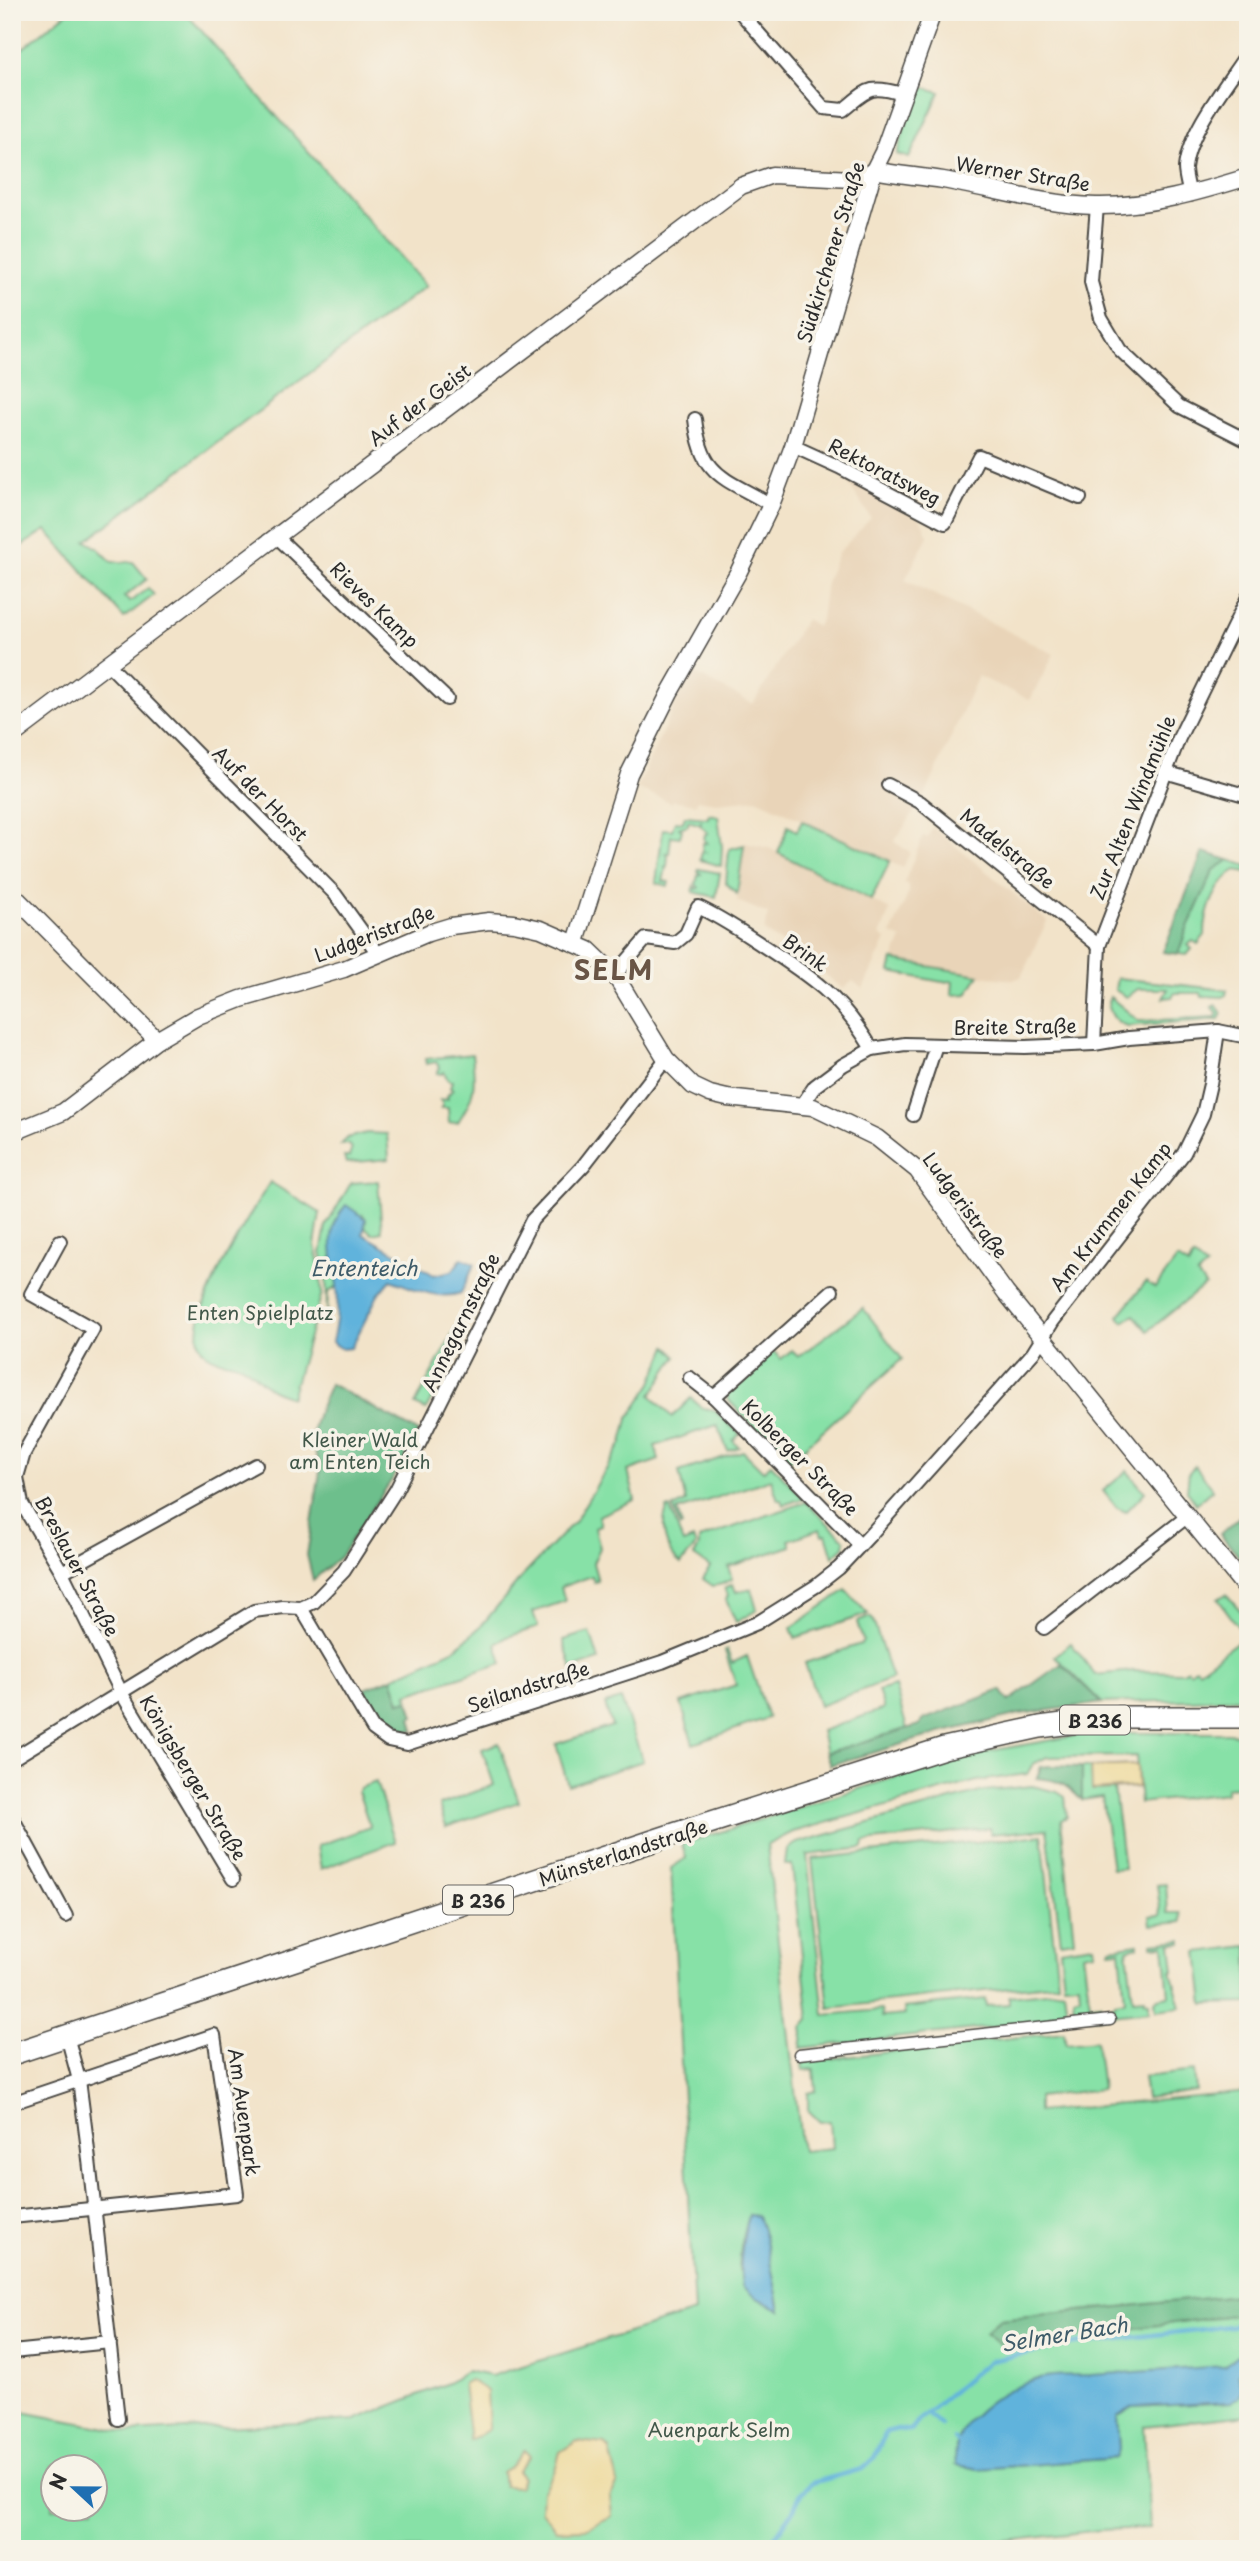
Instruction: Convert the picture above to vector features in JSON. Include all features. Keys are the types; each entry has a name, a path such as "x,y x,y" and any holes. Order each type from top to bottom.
{"main road":[{"name":"Münsterlandstraße","path":"12,2054 668,1836 944,1748 1040,1727 1117,1717 1248,1717"}],"street":[{"path":"740,12 824,108 843,110 868,90 880,87 902,94"},
{"name":"Südkirchener Straße","path":"576,942 629,774 670,692 739,571 771,505 793,446 874,170 883,152 933,12"},
{"path":"1190,195 1185,169 1190,149 1200,127 1248,52"},
{"name":"Werner Straße","path":"874,170 942,180 1033,199 1097,206 1190,195 1248,177"},
{"name":"Auf der Geist","path":"12,736 741,186 772,175 852,179 864,177 874,170"},
{"path":"1097,206 1091,282 1101,318 1120,350 1179,406 1248,441"},
{"path":"695,419 698,445 704,460 714,472 771,505"},
{"name":"Rektoratsweg","path":"793,446 945,523 979,456 1080,498"},
{"name":"Rieves Kamp","path":"277,537 447,699"},
{"name":"Zur Alten Windmühle","path":"1094,1044 1100,946 1165,772 1196,701 1248,597"},
{"name":"Auf der Horst","path":"108,664 335,894 379,955"},
{"path":"1165,772 1248,796"},
{"name":"Madelstraße","path":"888,785 920,802 1100,946"},
{"path":"12,894 157,1040"},
{"name":"Brink","path":"615,975 646,939 675,943 686,934 698,907 717,915 816,980 855,1020 873,1049"},
{"name":"Ludgeristraße","path":"12,1133 64,1112 157,1040 198,1016 241,999 344,969 428,933 468,923 514,923 541,929 576,942 589,950 615,975 666,1059 693,1086 727,1098 802,1105 824,1112 877,1138 917,1170 970,1247 1043,1340 1248,1591"},
{"name":"Breite Straße","path":"802,1105 816,1086 843,1065 873,1049 905,1045 1025,1047 1094,1044 1218,1031 1248,1037"},
{"name":"Am Krummen Kamp","path":"1043,1340 1053,1321 1184,1153 1203,1114 1218,1031"},
{"path":"913,1115 936,1045"},
{"name":"Annegarnstraße","path":"301,1608 314,1602 345,1572 396,1490 532,1220 583,1166 666,1059"},
{"name":"Breslauer Straße","path":"60,1241 31,1294 93,1329 24,1453 16,1478 22,1504 62,1572 122,1694"},
{"name":"Kolberger Straße","path":"714,1397 832,1291"},
{"name":"Seilandstraße","path":"301,1608 373,1729 388,1741 407,1744 663,1662 739,1632 816,1587 860,1545 1043,1340"},
{"name":"Kolberger Straße","path":"690,1378 714,1397 860,1545"},
{"path":"12,1447 24,1453"},
{"path":"62,1572 256,1465"},
{"path":"1044,1628 1188,1516"},
{"path":"12,1759 254,1611 283,1607 301,1608"},
{"name":"Königsberger Straße","path":"122,1694 233,1879"},
{"path":"12,1817 66,1916"},
{"path":"799,2054 1110,2020"},
{"name":"Am Auenpark","path":"12,2103 214,2035 237,2194 12,2217"},
{"path":"67,2036 79,2080 118,2419"},
{"path":"12,2352 110,2342"}],"shaded area":[{"path":"850,479 918,513 928,536 905,580 1054,654 1030,700 978,676 925,796 894,842 910,852 903,868 757,799 717,803 697,800 696,804 673,800 672,803 637,788 690,671 753,704 806,619 817,626 821,619 826,582 838,553 871,518 847,481"},
{"path":"932,827 1047,921 1021,977 1013,980 950,972 893,960 902,939 891,934 909,892 909,885 904,883 923,836 928,838"},
{"path":"745,843 769,848 890,910 880,935 886,939 863,989 853,981 843,989 808,960 764,931 768,914 737,901"}],"green space":[{"path":"68,12 185,12 426,286 86,541 112,562 133,562 147,579 124,597 130,602 148,588 154,595 124,618 46,530 12,552 12,57"},
{"path":"917,85 940,92 909,158 897,154"},
{"path":"709,814 718,816 722,847 721,866 700,860 702,852 705,852 702,850 703,843 707,843 704,840 705,834 708,833 700,825 701,822 698,824 688,821 688,825 679,828 682,830 680,837 671,836 663,881 669,882 668,886 656,883 663,829 672,830 675,821 683,822 685,816 708,818"},
{"path":"802,821 890,861 871,900 778,853 788,826 797,831"},
{"path":"744,845 737,894 726,883 729,849"},
{"path":"1203,852 1229,860 1214,870 1178,954 1163,952"},
{"path":"1229,860 1248,866 1248,872 1236,870 1223,882 1209,908 1205,935 1198,944 1193,941 1188,945 1192,949 1187,955 1178,954 1214,869"},
{"path":"699,869 720,873 716,897 693,892 694,886 699,888 696,884 698,875 701,874"},
{"path":"893,960 979,975 967,994 952,995 953,981 942,982 890,972"},
{"path":"1117,978 1227,990 1223,997 1202,996 1201,993 1175,993 1172,997 1163,998 1168,989 1138,989 1127,997 1115,990"},
{"path":"1110,997 1139,1021 1216,1017 1218,1013 1212,1007 1216,1005 1222,1013 1219,1019 1127,1026 1113,1017 1108,1001"},
{"path":"472,1054 474,1082 471,1097 458,1122 449,1123 448,1108 441,1108 443,1104 440,1100 448,1099 447,1096 453,1089 450,1088 452,1081 448,1080 444,1072 437,1073 440,1068 436,1062 426,1064 425,1059"},
{"path":"367,1133 387,1134 389,1159 346,1163 344,1157 349,1157 352,1148 348,1144 341,1145 347,1138"},
{"path":"378,1181 382,1232 372,1234 365,1227 366,1219 363,1215 331,1259 338,1287 328,1292 327,1312 326,1271 321,1253 326,1226 351,1183"},
{"name":"Enten Spielplatz","path":"270,1182 320,1213 315,1245 322,1293 291,1397 271,1389 242,1366 210,1356 203,1350 198,1336 201,1316 221,1266"},
{"path":"1193,1257 1206,1267 1197,1275 1205,1285 1148,1331 1134,1315 1124,1322 1118,1316 1146,1282 1155,1288 1177,1259 1188,1266"},
{"path":"863,1308 902,1359 788,1462 727,1398 728,1388 772,1350 781,1359 792,1350 798,1357"},
{"path":"456,1327 466,1333 426,1410 415,1405"},
{"path":"667,1346 677,1357 651,1395 672,1417 691,1398 702,1408 714,1410 740,1434 733,1441 739,1447 728,1451 717,1425 655,1446 659,1460 628,1471 635,1500 598,1516 601,1525 595,1528 600,1548 593,1563 598,1581 594,1582 592,1576 561,1587 565,1601 533,1612 538,1627 507,1637 496,1644 502,1663 407,1694 409,1700 400,1703 392,1678 455,1649 481,1626 521,1578 575,1521 622,1443 628,1419 652,1383"},
{"name":"Kleiner Wald am Enten Teich","path":"330,1384 418,1432 399,1469 340,1557 313,1580 307,1555 321,1465 313,1445 313,1435 317,1415"},
{"path":"743,1451 763,1471 771,1464 804,1498 783,1505 781,1500 778,1500 771,1479 677,1511 682,1526 680,1527 673,1508 686,1502 679,1472"},
{"path":"1195,1466 1213,1489 1196,1504 1187,1491 1189,1472"},
{"path":"1127,1471 1145,1492 1126,1512 1117,1508 1103,1491"},
{"path":"806,1502 845,1540 844,1547 833,1557 826,1534 822,1535 820,1529 789,1540 791,1546 728,1567 732,1579 722,1584 713,1586 703,1579 710,1567 694,1556 699,1539"},
{"path":"670,1508 683,1543 693,1539 696,1545 681,1564 671,1553 665,1539 665,1516"},
{"path":"1248,1509 1248,1568 1220,1534"},
{"path":"733,1584 736,1592 751,1589 757,1610 736,1622 726,1600 728,1595 725,1588"},
{"path":"846,1590 868,1614 795,1638 791,1628"},
{"path":"1226,1594 1248,1619 1248,1698 1102,1703 1055,1656 1071,1643 1095,1675 1133,1671 1183,1672 1187,1669 1190,1672 1196,1667 1199,1670 1245,1636 1218,1599"},
{"path":"870,1617 892,1679 819,1706 805,1663 861,1644 863,1641 857,1622"},
{"path":"590,1632 599,1660 572,1669 563,1640"},
{"path":"727,1650 732,1663 747,1656 768,1718 693,1744 681,1703 736,1685 725,1651"},
{"path":"1061,1664 1102,1703 1020,1714 940,1733 830,1765 826,1753 919,1725 925,1719 1001,1690 1009,1701"},
{"path":"392,1678 400,1702 409,1700 414,1716 411,1717 414,1730 395,1729 388,1725 364,1689"},
{"path":"895,1686 907,1729 826,1753 821,1731 884,1709 878,1691"},
{"path":"621,1699 643,1761 568,1785 556,1744 612,1726 605,1704"},
{"name":"Auenpark Selm","path":"1091,1733 1228,1733 1248,1736 1248,1786 1226,1788 1226,1793 1140,1803 1136,1756 1047,1757 1033,1764 1027,1774 977,1781 793,1832 767,1845 802,2151 832,2148 830,2121 820,2122 808,2110 808,2093 816,2091 814,2069 803,2070 802,2062 1064,2032 1066,2044 1096,2041 1102,2089 1038,2097 1038,2112 1248,2092 1248,2294 1000,2319 985,2332 1003,2346 1248,2313 1248,2415 1144,2426 1150,2528 1100,2530 941,2549 12,2549 12,2410 127,2432 355,2420 448,2383 466,2371 491,2376 694,2312 671,1868 686,1858 682,1844 967,1755","holes":["749,2215 765,2236 780,2309 739,2270 741,2246","1238,2357 1238,2374 1242,2386 1231,2402 1133,2407 1117,2417 1119,2450 1116,2458 979,2469 956,2465 1225,2366"]},
{"path":"499,1743 519,1802 446,1827 439,1805 494,1785 482,1749"},
{"path":"1041,1767 1082,1767 1082,1800 1062,1784 1037,1778"},
{"path":"1082,1767 1091,1767 1093,1790 1114,1789 1124,1868 1112,1869 1102,1797 1082,1800"},
{"path":"376,1782 395,1842 321,1869 317,1846 370,1827 358,1791 359,1788"},
{"path":"1032,1786 1057,1792 1065,1797 1067,1817 1061,1820 1074,1940 1061,1942 1047,1829 990,1834 990,1828 864,1842 863,1848 807,1855 824,2015 881,2010 882,2017 905,2015 904,2008 985,1999 986,2006 1009,2004 1009,1996 1064,1990 1068,2019 801,2048 802,2027 809,2019 792,1865 785,1865 787,1849 797,1843 984,1791"},
{"path":"1042,1835 1058,1983 829,2008 812,1859"},
{"path":"1166,1884 1168,1913 1181,1913 1182,1922 1151,1925 1150,1916 1161,1915 1157,1885"},
{"path":"1182,1940 1182,1943 1171,1944 1174,1971 1171,1971 1181,2007 1156,2010 1155,2001 1169,1996 1164,1945 1152,1946 1152,1943"},
{"path":"1138,1944 1138,1947 1127,1950 1133,1999 1145,1998 1145,2001 1149,2002 1149,2011 1112,2015 1111,2006 1115,2005 1115,2002 1125,2000 1120,1950 1110,1951 1110,1948"},
{"path":"1094,1945 1095,1952 1083,1954 1090,2004 1100,2003 1101,2007 1106,2006 1106,2016 1075,2018 1073,1997 1080,1996 1079,1983 1064,1984 1060,1950"},
{"path":"1248,1946 1248,2003 1204,2004 1198,1952"},
{"path":"1194,2071 1196,2091 1146,2098 1143,2077"},
{"path":"1248,2294 1248,2313 1003,2346 985,2332 1000,2319"}],"sand":[{"path":"1137,1765 1138,1787 1092,1790 1091,1767"},
{"path":"470,2380 487,2391 489,2429 470,2441 463,2384"},
{"path":"577,2441 605,2444 610,2450 618,2483 610,2496 612,2516 585,2529 556,2530 541,2511 542,2492 555,2470 560,2452"},
{"path":"524,2450 530,2456 517,2471 523,2478 519,2487 504,2486 502,2472 510,2467"}],"water":[{"name":"Ententeich","path":"346,1205 366,1219 363,1234 434,1275 452,1271 462,1258 475,1264 461,1293 435,1295 391,1280 378,1295 351,1348 342,1349 332,1342 338,1300 332,1234 334,1225"},
{"path":"749,2215 758,2216 765,2236 780,2310 755,2297 742,2286 741,2259"},
{"path":"1238,2356 1244,2362 1238,2374 1242,2386 1240,2396 1231,2402 1133,2407 1117,2417 1119,2450 1116,2458 979,2469 956,2465 956,2449 969,2421 994,2400 1023,2384 1050,2376 1225,2366"}],"waterway":[{"name":"Selmer Bach","path":"759,2549 768,2547 793,2511 801,2493 812,2483 862,2469 874,2458 886,2432 898,2429 911,2431 920,2419 989,2361 1067,2345 1248,2324"},
{"path":"928,2414 941,2426"},
{"path":"955,2439 958,2442"}],"district":[{"name":"SELM","path":"614,969"}]}
